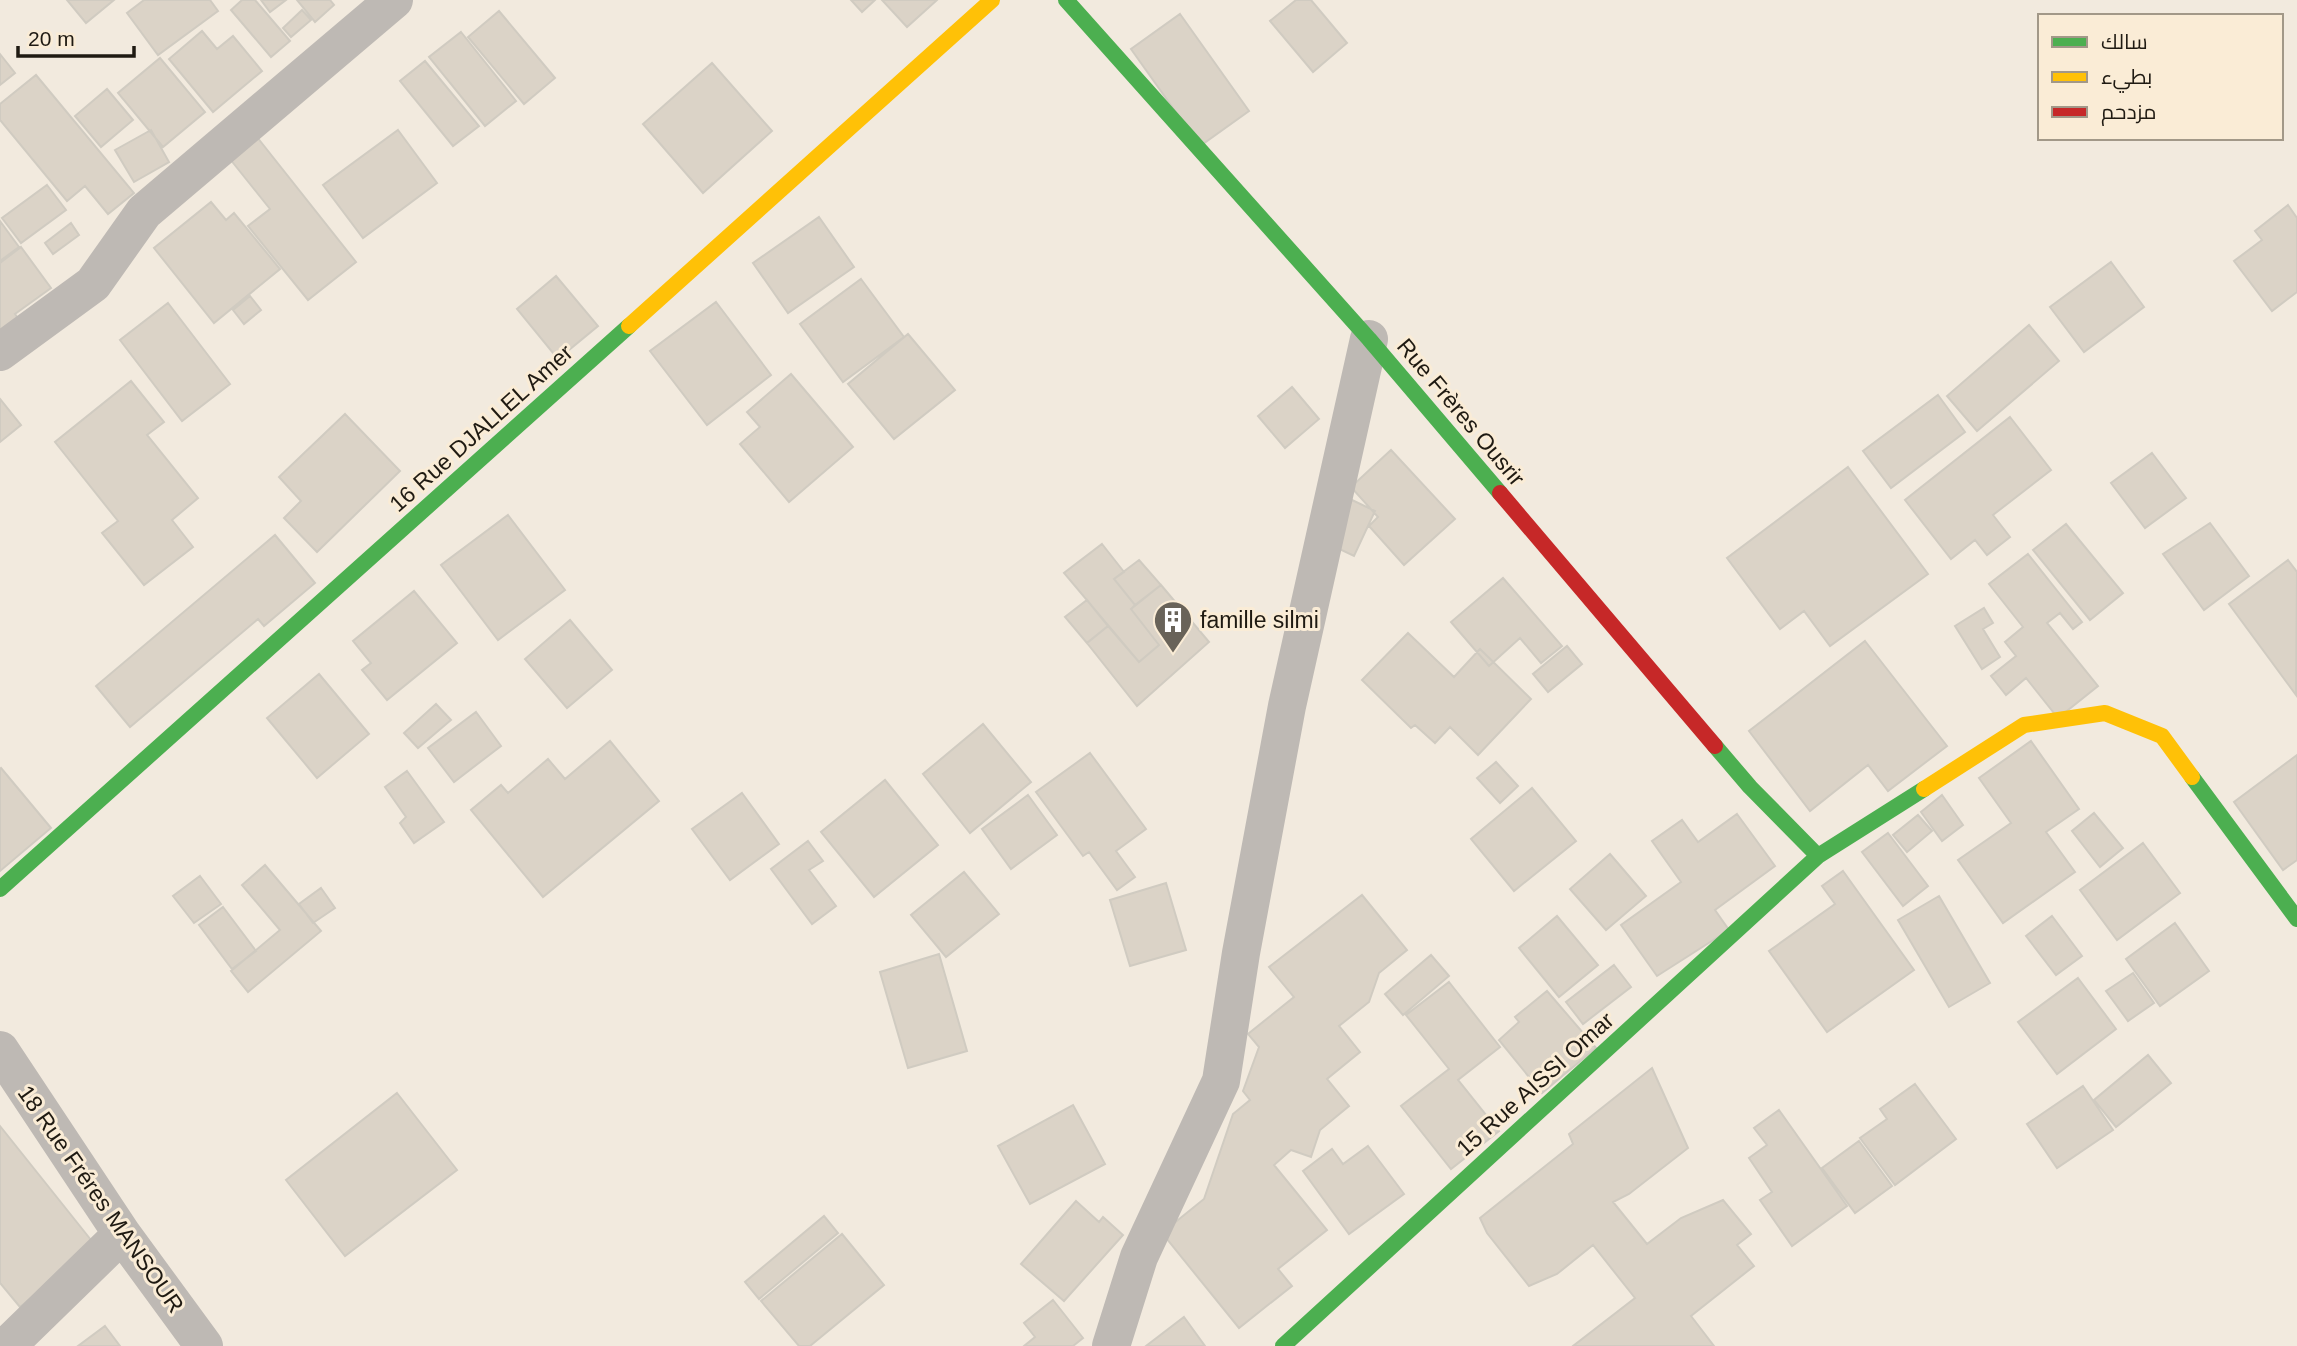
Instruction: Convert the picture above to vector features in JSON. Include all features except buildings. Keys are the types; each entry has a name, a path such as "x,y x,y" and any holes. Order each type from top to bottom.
{"street":[{"path":"0,352 93,284 144,212 394,0"},
{"name":"16 Rue DJALLEL Amer","path":"0,889 992,0"},
{"name":"Rue Frères Ousrir","path":"1066,0 1369,339 1750,787 1818,856"},
{"path":"1111,1346 1139,1257 1221,1081 1241,953 1287,706 1369,339"},
{"name":"15 Rue AISSI Omar","path":"1283,1346 1818,856 2024,725 2105,713 2162,736 2297,919"},
{"name":"18 Rue Fréres MANSOUR","path":"0,1050 122,1234 204,1346"},
{"path":"7,1346 122,1234"}],"traffic: fast":[{"path":"1066,0 1369,339 1500,493"},
{"path":"0,889 629,326"},
{"path":"1715,746 1750,787 1818,856"},
{"path":"2192,777 2297,919"},
{"path":"1283,1346 1818,856 1924,789"}],"traffic: slow":[{"path":"629,326 992,0"},
{"path":"1924,789 2024,725 2105,713 2162,736 2192,777"}],"traffic: jam":[{"path":"1500,493 1715,746"}],"place":[{"name":"famille silmi","path":"1173,654"}]}
